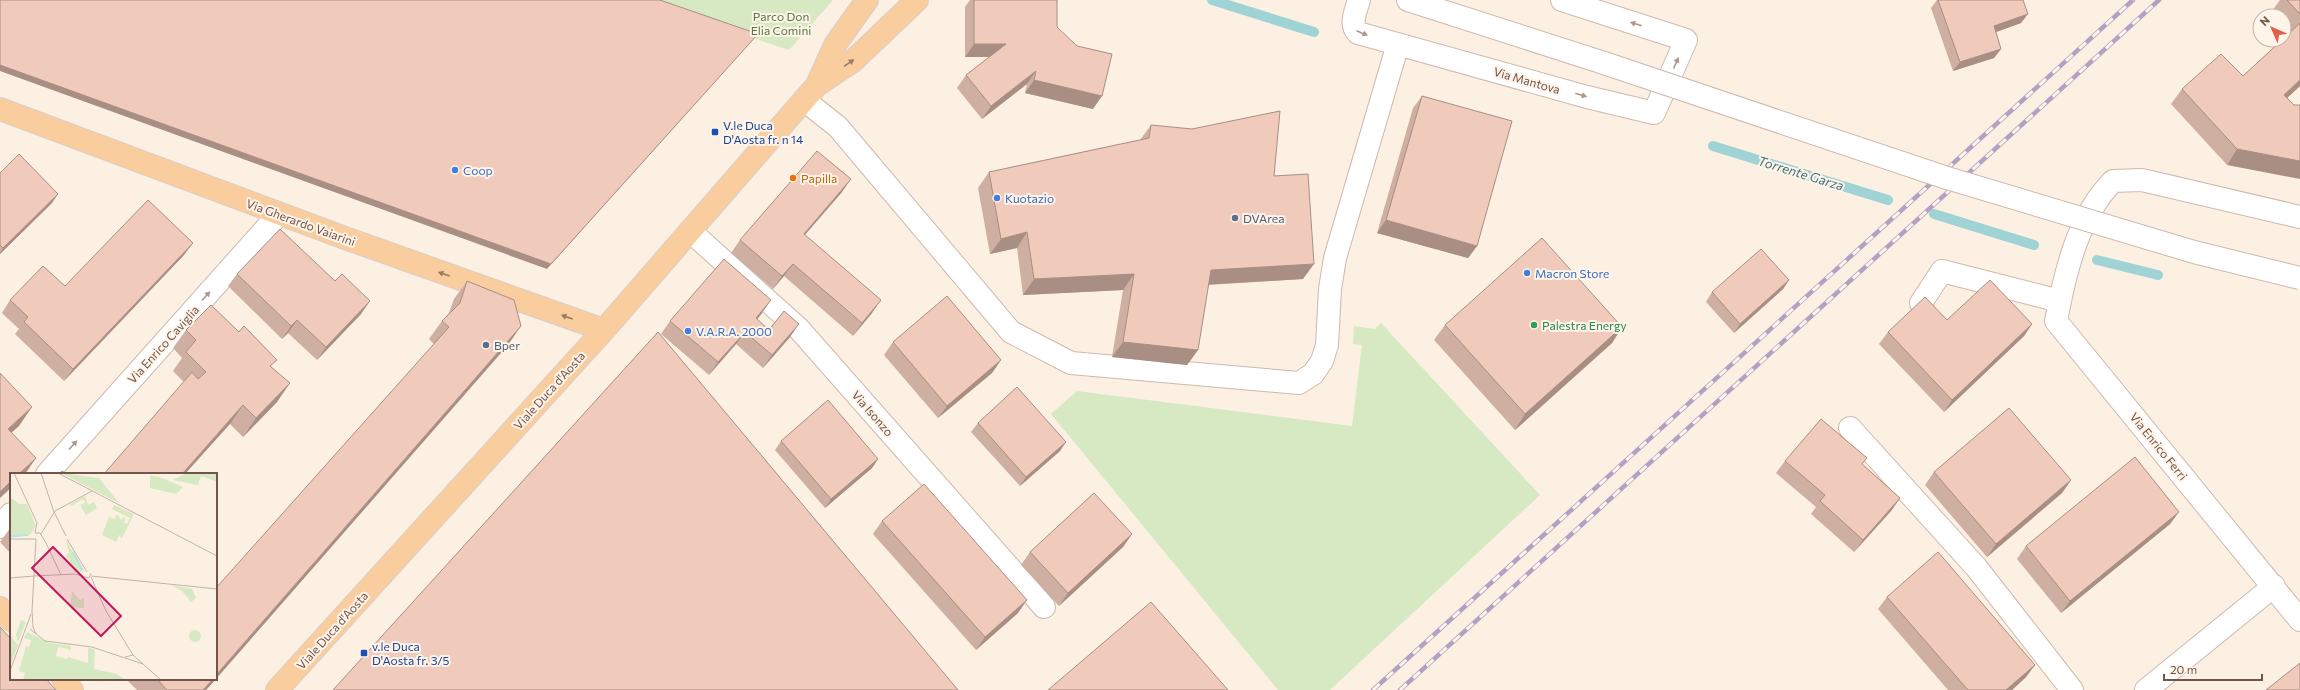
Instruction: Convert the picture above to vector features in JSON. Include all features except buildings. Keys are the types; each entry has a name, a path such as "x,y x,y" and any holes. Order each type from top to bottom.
{"main road":[{"name":"Viale Duca d'Aosta","path":"810,93 835,45 867,0"},
{"name":"Viale Duca d'Aosta","path":"277,690 604,330 810,93 853,61 917,0"},
{"name":"Via Gherardo Vaiarini","path":"0,109 279,214 604,330"},
{"path":"0,608 10,619"},
{"path":"64,680 72,690"}],"street":[{"name":"Via Mantova","path":"1359,0 1353,23 1354,28 1358,33 1587,97 1654,113 1686,40 1562,0"},
{"path":"1408,0 1604,63 1947,178 2194,252 2300,278"},
{"path":"810,93 1011,332 1071,363 1299,383 1313,374 1322,361 1327,345 1330,289 1335,258 1398,44"},
{"name":"Via Enrico Ferri","path":"2300,217 2142,180 2113,181 2102,193 2078,237 2056,321 2274,586 2300,620"},
{"name":"Via Enrico Caviglia","path":"48,473 279,214"},
{"name":"Via Isonzo","path":"690,231 799,328 1044,607"},
{"path":"1921,303 1942,271 2060,301"},
{"path":"1850,428 1976,567 2072,690"},
{"path":"0,527 10,515"},
{"path":"2146,690 2274,586"}],"green space":[{"name":"Parco Don Elia Comini","path":"641,0 833,0 789,50"},
{"path":"1381,323 1540,495 1330,690 1278,690 1051,414 1077,391 1352,426 1362,345 1353,344 1354,326 1375,329"}],"waterway":[{"name":"Torrente Garza","path":"1212,0 1314,32"},
{"name":"Torrente Garza","path":"1713,146 1888,200"},
{"name":"Torrente Garza","path":"1934,214 2034,245"},
{"name":"Torrente Garza","path":"2097,260 2158,275"}],"railway":[{"path":"1373,690 2133,0"},
{"path":"1400,690 2159,0"}],"place":[{"name":"V.le Duca D'Aosta fr. n 14","path":"715,132"},
{"name":"Coop","path":"455,170"},
{"name":"Papilla","path":"793,178"},
{"name":"Kuotazio","path":"997,198"},
{"name":"DVArea","path":"1235,218"},
{"name":"Macron Store","path":"1527,273"},
{"name":"Palestra Energy","path":"1534,325"},
{"name":"V.A.R.A. 2000","path":"688,331"},
{"name":"Bper","path":"486,345"},
{"name":"v.le Duca D'Aosta fr. 3/5","path":"364,653"}]}
